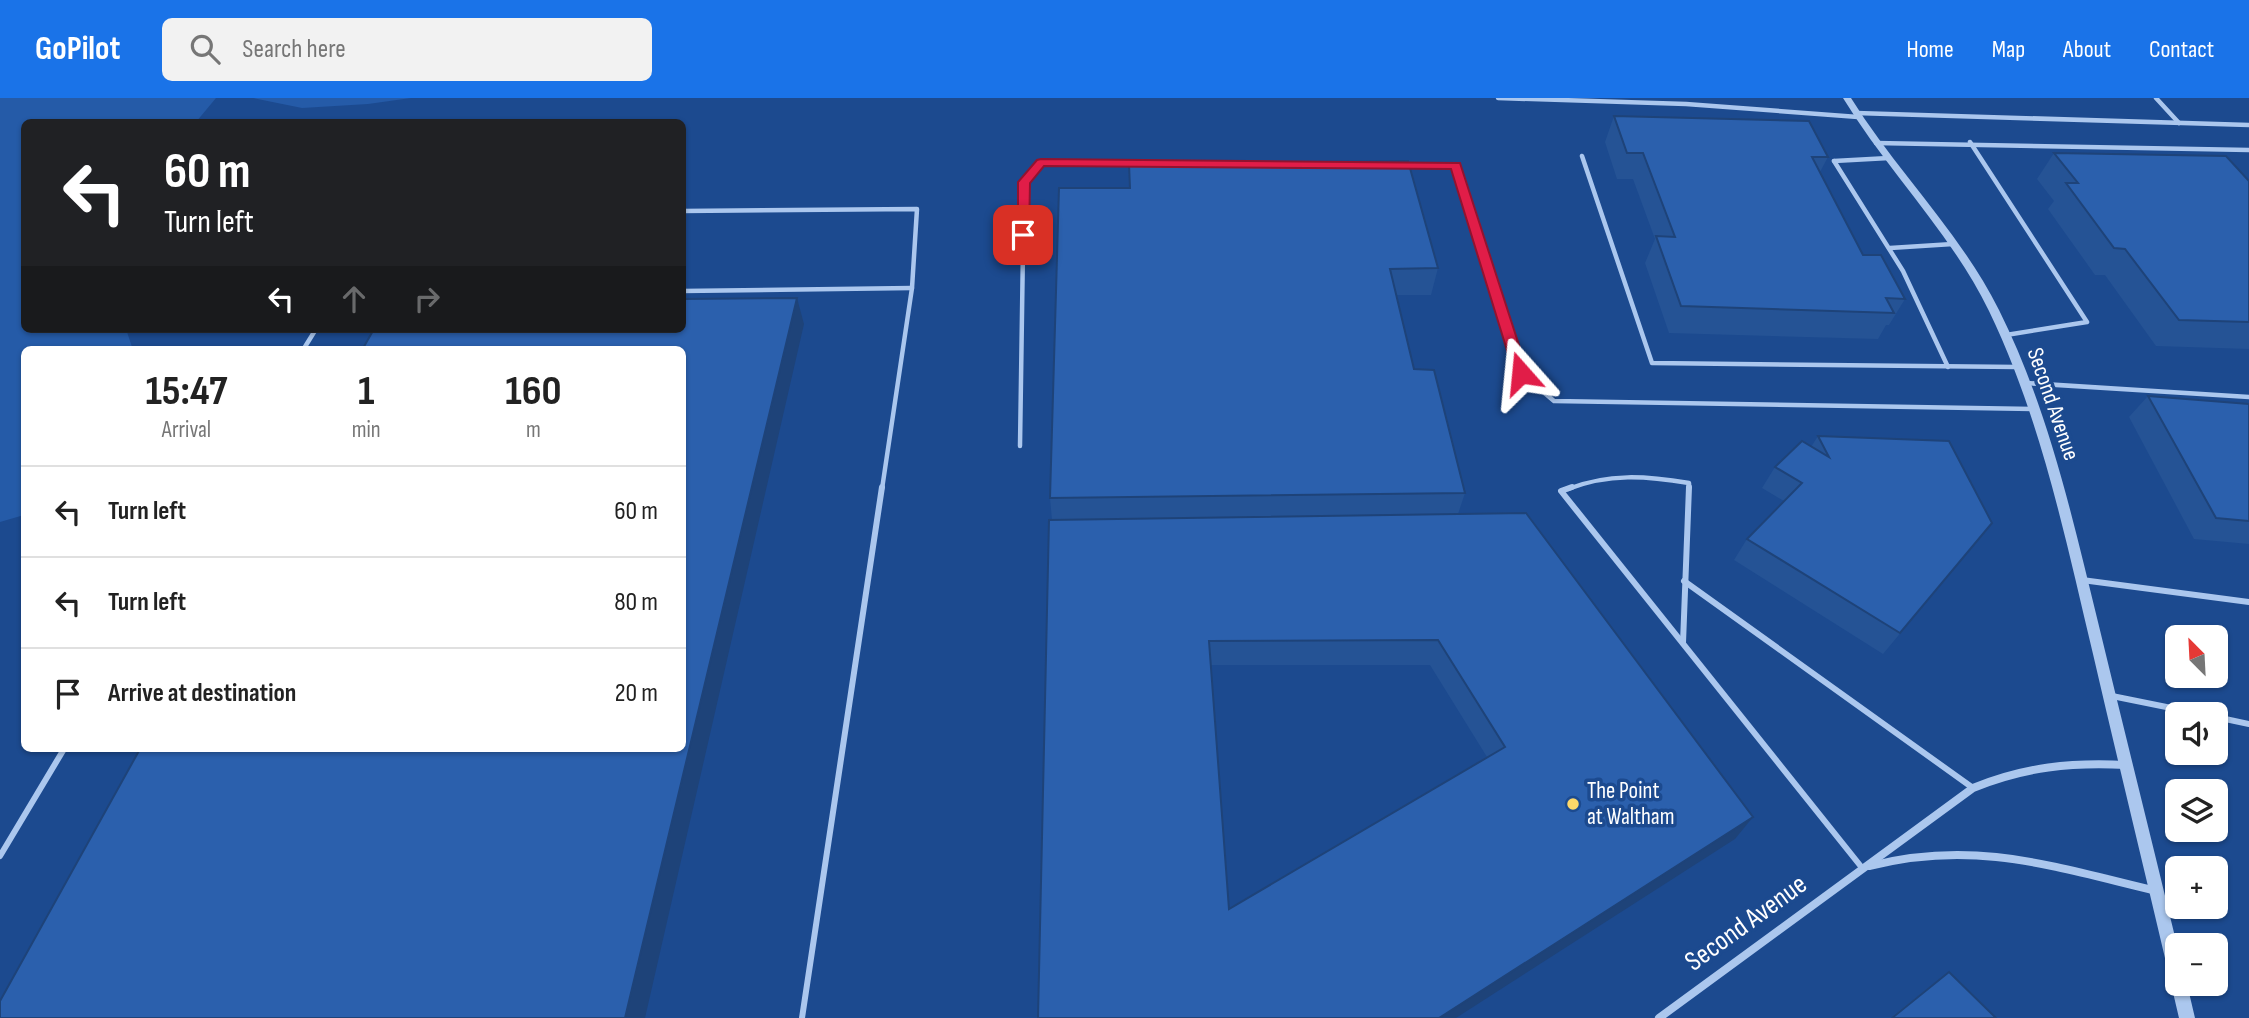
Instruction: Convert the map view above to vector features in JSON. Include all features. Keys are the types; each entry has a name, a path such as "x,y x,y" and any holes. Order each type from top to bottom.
{"street":[{"name":"Second Avenue","path":"1847,98 1876,143 1955,244 2006,335 2020,367 2055,469 2157,891 2024,860 1955,852 1895,857 1863,869"},
{"name":"Second Avenue","path":"1659,1018 1973,788 2024,769 2051,764 2126,765"},
{"path":"2157,891 2167,933"},
{"path":"2182,996 2187,1018"}],"lane":[{"path":"1497,98 1661,103 1857,115 2249,125"},
{"path":"2157,98 2179,123"},
{"path":"1970,142 2087,322 2006,335"},
{"path":"1876,143 1970,142 2249,150"},
{"path":"1582,156 1651,363 2020,367"},
{"path":"1888,158 1834,161 1890,248 1928,320 1948,367"},
{"path":"1020,446 1024,182 1041,163 1166,164"},
{"path":"1401,165 1456,165 1521,373 1554,401 2036,409"},
{"path":"686,211 917,209 912,288 802,1018"},
{"path":"1890,248 1955,244"},
{"path":"686,291 912,288"},
{"path":"2026,383 2249,397"},
{"path":"1683,643 1689,483 1614,475 1595,478 1561,491 1863,869"},
{"path":"2082,580 2249,602"},
{"path":"1684,581 1973,788"},
{"path":"2109,695 2165,707"},
{"path":"2228,720 2249,724"},
{"path":"0,856 62,752"}],"shaded area":[{"path":"0,98 216,98 198,119 21,119 21,333 127,333 132,346 21,346 21,516 0,522"},
{"path":"253,98 411,98 302,108"}],"building":[{"path":"1614,116 1809,121 1828,157 1812,157 1863,255 1881,255 1905,299 1886,298 1894,313 1681,306 1656,236 1675,237 1643,153 1627,153"},
{"path":"2054,153 2226,156 2249,181 2249,322 2179,320 2125,249 2114,248 2066,183 2078,183"},
{"path":"1408,161 1438,268 1390,269 1414,369 1434,370 1465,493 1050,498 1059,188 1130,188 1129,164"},
{"path":"797,298 625,1018 0,1018 0,1001 138,752 686,752 686,346 364,346 372,333 686,333 686,299"},
{"path":"2148,396 2249,404 2249,521 2216,518"},
{"path":"1818,436 1949,441 1992,523 1900,633 1747,539 1802,483 1775,467 1802,441 1829,457"},
{"name":"The Point at Waltham","path":"1526,513 1753,817 1439,1018 1038,1018 1049,520","holes":["1438,640 1505,747 1229,909 1209,641"]},
{"path":"1949,972 1996,1018 1892,1018"}],"place":[{"name":"The Point at Waltham","path":"1573,804"}],"route":[{"path":"1023,235 1024,182 1041,163 1456,165 1521,373"}]}
